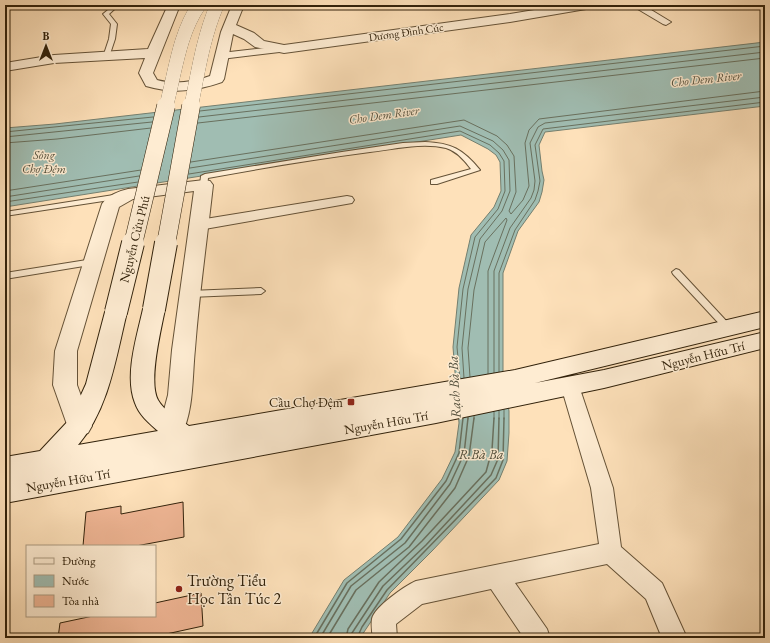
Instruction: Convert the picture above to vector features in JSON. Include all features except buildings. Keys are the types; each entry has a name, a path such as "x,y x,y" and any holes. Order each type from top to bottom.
{"main road":[{"name":"Nguyễn Cửu Phú","path":"46,462 79,426 98,384 182,43 193,14 199,5"},
{"path":"179,433 147,404 142,380 202,49 209,24 217,5"},
{"path":"170,6 146,73 151,83 165,86 190,87 217,79 221,56 229,27 238,5"},
{"name":"Dương Đình Cúc","path":"229,27 249,36 260,44 284,49 510,18 586,5"},
{"path":"5,67 54,60 153,53"},
{"path":"79,426 65,385 66,351 111,204 128,194 204,185 190,294 180,395 179,433"},
{"name":"Nguyễn Hữu Trí","path":"5,491 519,387 765,319"},
{"name":"Nguyễn Hữu Trí","path":"519,387 570,386 765,340"},
{"name":"Nguyễn Hữu Trí","path":"5,469 46,462 179,433 433,404"}],"street":[{"path":"636,5 666,22"},
{"path":"221,56 284,49"},
{"path":"199,225 347,200"},
{"path":"570,386 602,488 611,552 654,591 675,638"},
{"path":"385,638 384,619 416,593 611,552"},
{"path":"497,577 538,638"}],"lane":[{"path":"106,57 112,38 114,24 106,14 117,5"},
{"path":"204,185 204,176 322,156 424,144 453,148 476,170 434,182"},
{"path":"5,214 128,194"},
{"path":"5,276 93,262"},
{"path":"676,272 728,328"},
{"path":"190,294 261,291"}],"water":[{"name":"Sông Chợ Đệm","path":"765,42 765,106 545,132 539,145 544,180 542,192 539,202 518,231 503,273 503,376 509,411 507,461 499,480 390,593 360,638 309,638 344,580 398,537 442,479 455,452 459,423 453,347 459,288 471,235 494,207 501,191 500,162 496,155 488,149 461,135 5,207 5,128 55,124"}],"place":[{"name":"Cầu Chợ Đệm","path":"351,402"},
{"name":"Trường Tiểu Học Tân Túc 2","path":"179,589"}],"water label":[{"name":"Cho Dem River","path":"706,79"},
{"name":"Cho Dem River","path":"384,115"},
{"name":"Rạch Bà Ba","path":"454,387"},
{"name":"R.Bà Ba","path":"481,454"}]}
